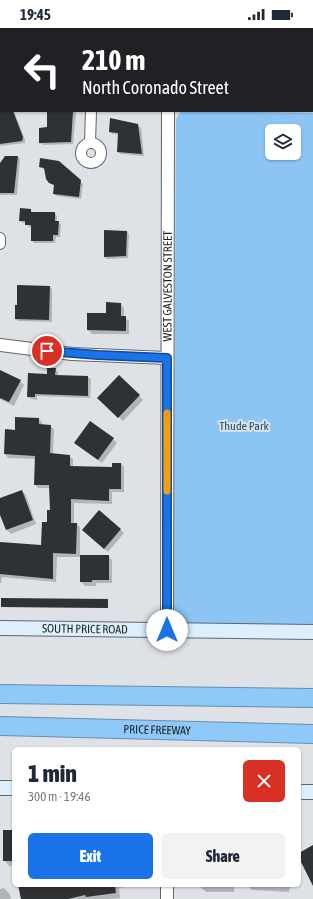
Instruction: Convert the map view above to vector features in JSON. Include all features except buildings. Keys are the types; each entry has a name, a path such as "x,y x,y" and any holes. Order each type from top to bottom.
{"highway":[{"path":"4,694 313,698"},
{"name":"PRICE FREEWAY","path":"0,726 192,730 310,735"}],"main road":[{"name":"SOUTH PRICE ROAD","path":"0,628 313,632"},
{"path":"0,788 12,788"},
{"path":"301,792 313,792"}],"street":[{"path":"90,142 91,112"},
{"name":"WEST GALVESTON STREET","path":"167,630 168,112"},
{"path":"0,238 0,244"},
{"path":"0,345 72,354 167,358"},
{"path":"167,887 168,899"}],"green space":[{"name":"Thude Park","path":"180,112 313,113 313,626 189,624 176,614 173,598 176,119"}],"slow traffic":[{"path":"167,413 167,491"}],"route":[{"path":"47,351 72,354 167,358 167,630"}]}
